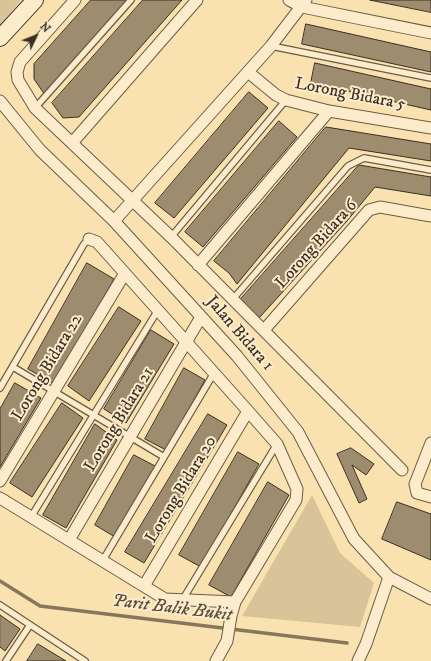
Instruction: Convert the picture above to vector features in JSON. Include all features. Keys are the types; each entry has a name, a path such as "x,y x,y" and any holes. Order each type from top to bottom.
{"main road":[{"path":"0,38 34,0"}],"street":[{"path":"75,0 20,62 17,72 18,80 35,108 171,237 402,470"},
{"path":"72,142 197,0"},
{"path":"289,0 431,33"},
{"path":"114,220 271,46 304,4"},
{"name":"Lorong Bidara 5","path":"248,72 276,95 286,100 329,111 431,128"},
{"name":"Jalan Bidara 1","path":"0,101 40,150 114,220 237,356 298,432 354,539 389,577 431,599"},
{"path":"198,264 329,111"},
{"name":"Lorong Bidara 6","path":"264,330 369,210 380,207 431,216"},
{"path":"89,239 97,242 277,444 298,489 296,500 236,602 231,616 227,641 216,661"},
{"name":"Lorong Bidara 22","path":"0,481 124,273"},
{"name":"Lorong Bidara 21","path":"69,540 201,317"},
{"name":"Lorong Bidara 20","path":"144,586 248,411"},
{"path":"430,448 415,484 418,493 431,497"},
{"path":"0,498 165,599 236,602"},
{"path":"358,661 366,644 389,577"}],"lane":[{"path":"35,108 131,0"},
{"path":"271,46 431,78"},
{"path":"171,237 286,100"},
{"path":"233,299 348,166 364,158 431,170"},
{"path":"0,388 84,244 89,239"},
{"path":"31,517 158,310"},
{"path":"13,367 164,457"},
{"path":"103,560 214,373"},
{"path":"183,599 277,444"},
{"path":"0,605 84,661"},
{"path":"6,661 30,625"}],"shaded area":[{"path":"0,0 21,0 0,25"},
{"path":"312,495 340,553 374,583 360,627 242,616"}],"building":[{"path":"91,0 129,0 45,95 34,79 34,64"},
{"path":"143,0 182,0 79,117 63,118 52,103"},
{"path":"370,0 431,0 431,12"},
{"path":"306,24 431,52 431,72 302,44"},
{"path":"315,63 431,89 431,110 311,83"},
{"path":"249,92 268,108 174,218 155,203"},
{"path":"279,121 297,137 203,247 185,232"},
{"path":"326,127 431,144 431,161 349,148 237,284 229,273 214,261"},
{"path":"359,165 431,177 431,196 375,187 347,221 259,318 240,300"},
{"path":"87,263 114,279 54,384 28,369"},
{"path":"119,307 141,321 89,401 68,386"},
{"path":"151,330 174,344 126,423 104,409"},
{"path":"184,368 205,380 166,450 145,439"},
{"path":"15,383 41,398 0,467 0,409"},
{"path":"62,403 83,418 32,497 10,483"},
{"path":"208,414 227,425 144,563 125,552"},
{"path":"95,424 117,440 66,528 43,515"},
{"path":"351,448 374,464 366,475 352,465 367,499 359,503 337,454"},
{"path":"238,452 259,464 201,567 179,555"},
{"path":"134,455 155,466 115,537 95,525"},
{"path":"268,482 289,495 231,597 209,585"},
{"path":"397,502 431,514 431,560 382,539"},
{"path":"0,615 20,629 5,651 0,647"},
{"path":"38,644 66,661 27,661"}],"waterway":[{"name":"Parit Balik Bukit","path":"0,581 40,606 347,643"}]}
